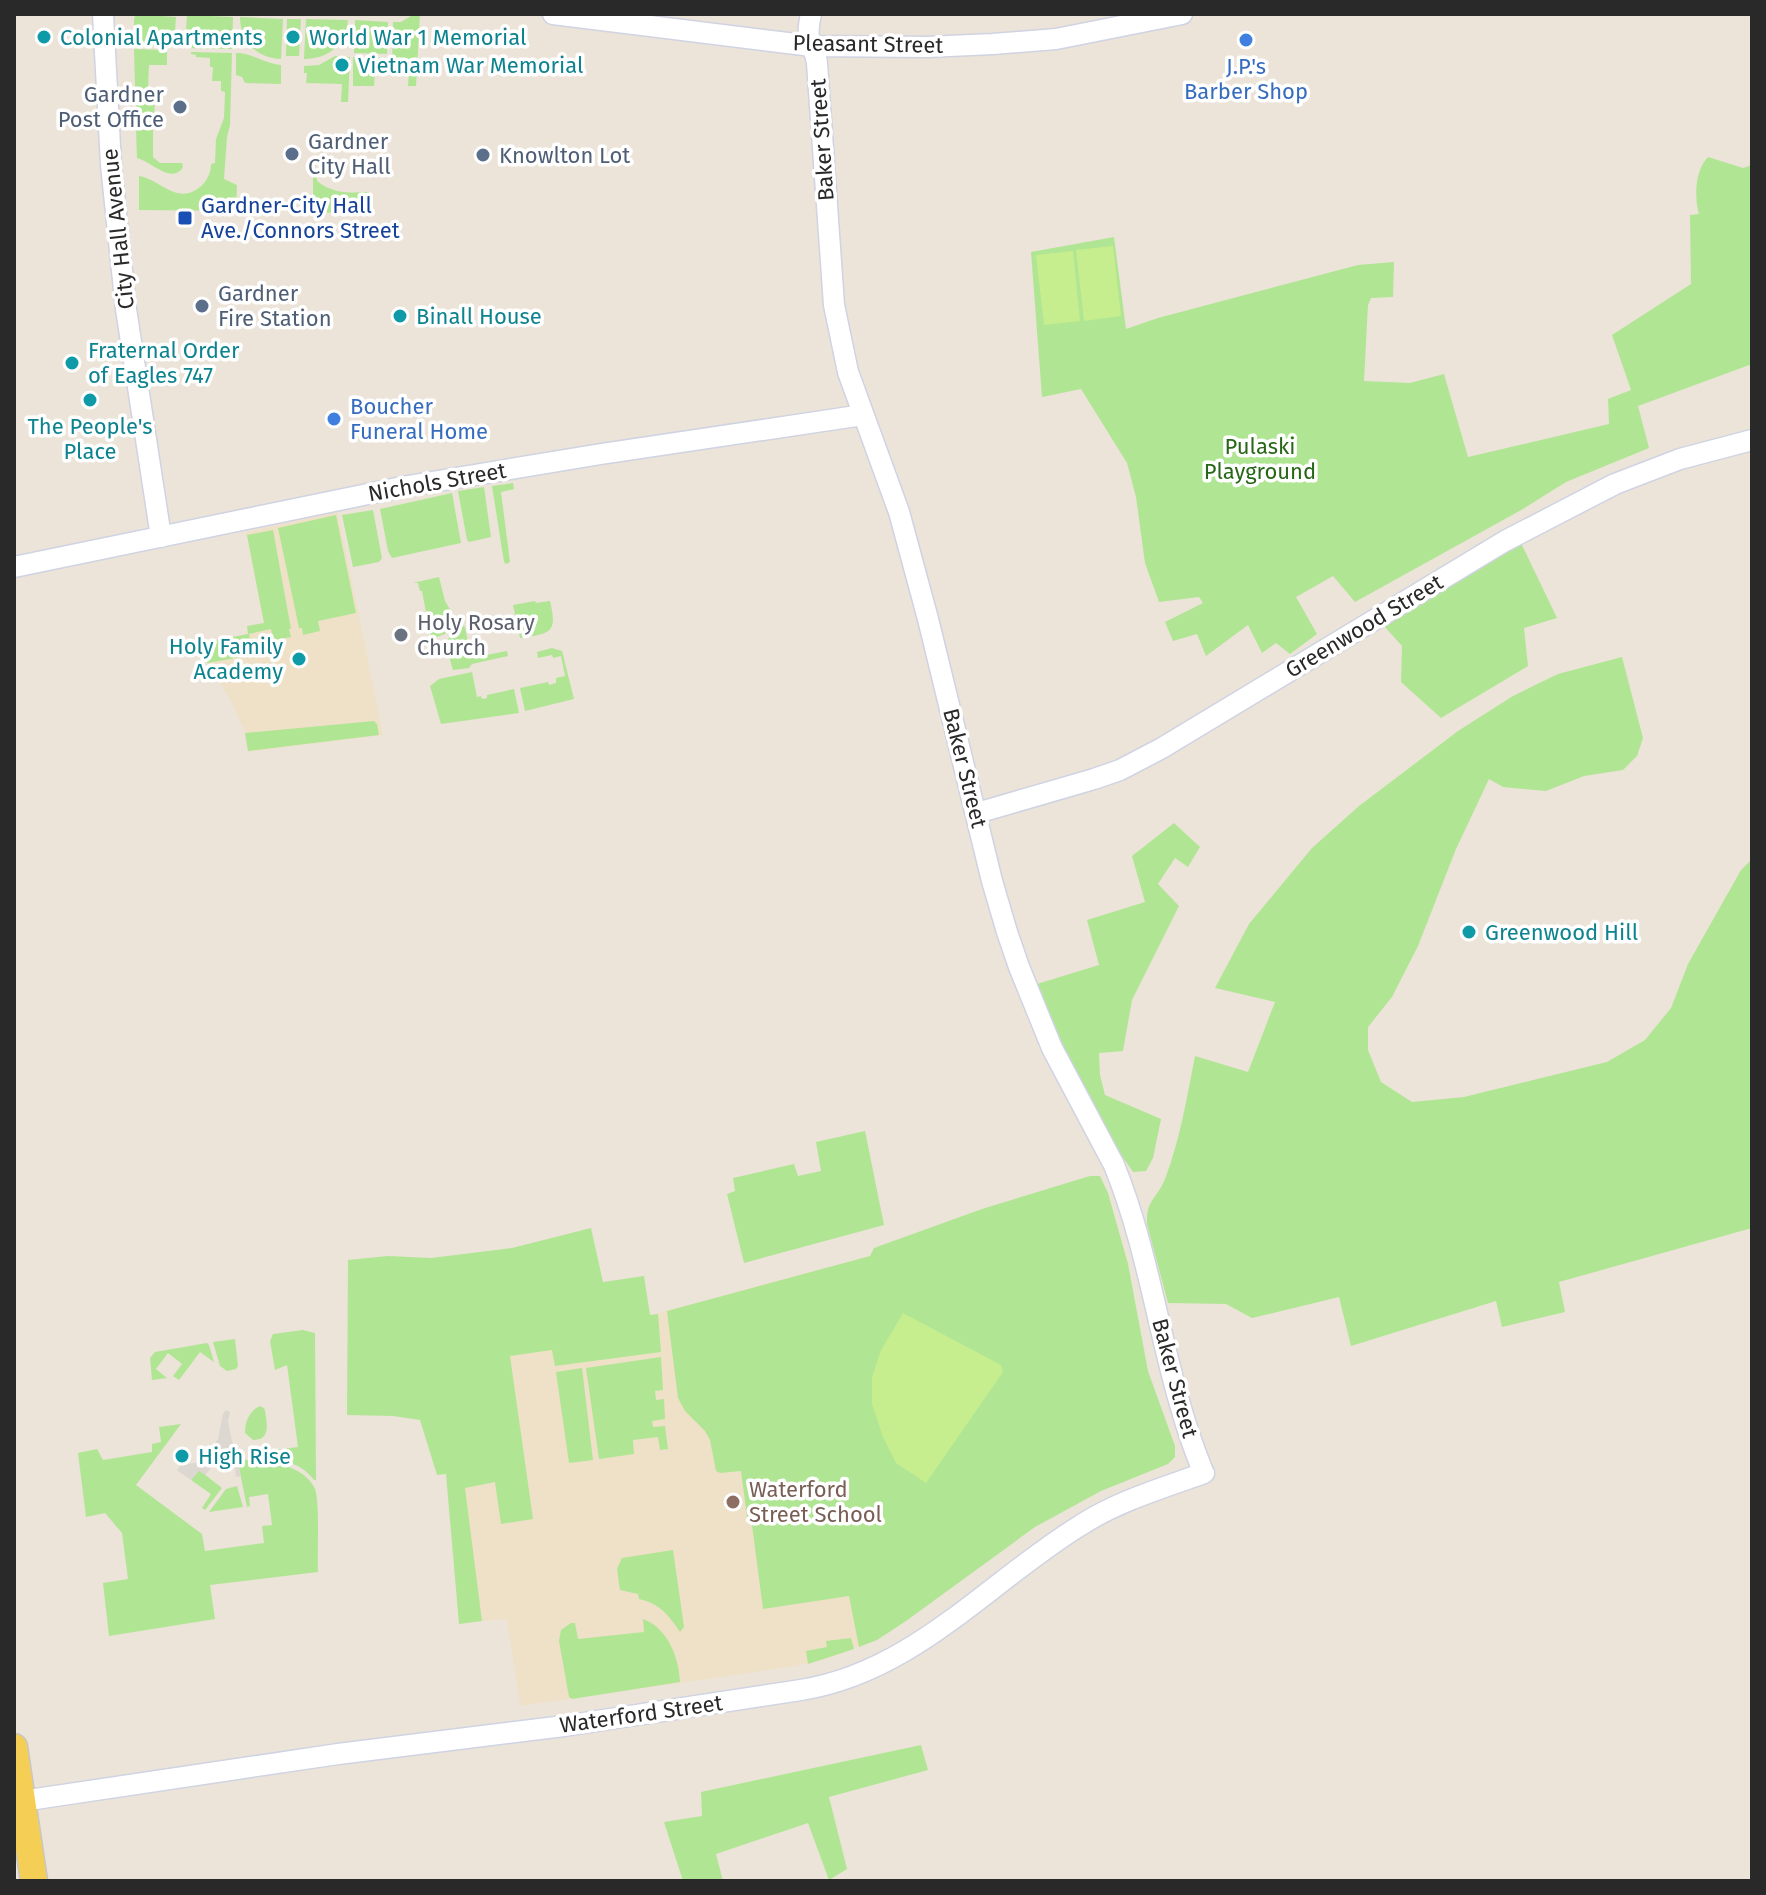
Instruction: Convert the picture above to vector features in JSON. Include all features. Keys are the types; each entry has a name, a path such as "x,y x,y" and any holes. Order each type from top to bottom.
{"main road":[{"path":"14,1747 34,1881"}],"street":[{"name":"City Hall Avenue","path":"103,14 111,165 126,309 161,537"},
{"name":"Pleasant Street","path":"553,14 812,46 927,47 1031,42 1182,14"},
{"name":"Baker Street","path":"811,14 808,32 817,63 834,305 848,372 899,512 1003,919 1032,1002 1058,1061 1114,1165 1125,1194 1145,1261 1179,1405 1203,1471"},
{"name":"Nichols Street","path":"14,567 402,487 863,415"},
{"name":"Greenwood Street","path":"977,813 1120,770 1162,748 1505,541 1615,484 1680,459 1752,440"},
{"name":"Waterford Street","path":"22,1801 347,1753 564,1726 839,1682 882,1665 917,1644 1083,1523 1203,1471"}],"shaded area":[{"path":"338,512 383,735 248,752 245,733 231,701 196,644 248,634 247,626 264,623 246,532"},
{"name":"Waterford Street School","path":"870,1256 952,1587 877,1640 823,1660 520,1706 507,1619 472,1622 436,1361 547,1343"},
{"path":"226,1410 230,1412 228,1421 233,1446 244,1455 238,1463 241,1476 236,1477 233,1455 225,1449 205,1475 199,1471 191,1480 177,1470 180,1466 203,1461 218,1439"}],"green space":[{"path":"136,14 176,17 174,47 134,45"},
{"path":"420,14 416,86 408,86 409,71 392,67 393,22 401,22"},
{"path":"187,15 233,17 232,49 185,48"},
{"path":"240,17 283,19 281,59 264,56 252,47 243,34"},
{"path":"287,19 301,19 299,56 286,56"},
{"path":"306,19 348,20 347,29 334,49 321,56 304,59"},
{"path":"355,20 388,22 387,54 354,53"},
{"path":"134,49 167,50 167,65 149,65 148,88 155,89 154,125 136,124"},
{"path":"191,52 232,53 230,125 224,179 237,185 236,211 139,210 139,176 184,194 202,185 211,164 215,163 216,139 224,118 225,92 221,91 221,81 212,81 210,58 196,57"},
{"path":"236,53 281,65 281,84 245,83 242,77 236,75"},
{"path":"335,56 350,57 348,102 341,102 342,84 306,83 304,66 319,65"},
{"path":"353,57 386,58 383,71 375,71 374,86 353,86"},
{"path":"136,130 153,130 153,157 160,163 182,163 183,167 173,174 137,158"},
{"name":"Pulaski Playground","path":"1708,157 1743,168 1752,165 1752,364 1638,406 1649,448 1566,482 1355,602 1333,576 1296,597 1317,634 1290,654 1276,643 1262,653 1248,625 1206,656 1197,634 1173,641 1165,622 1203,603 1199,597 1159,602 1145,563 1136,497 1127,463 1081,389 1042,397 1031,252 1114,237 1126,329 1358,265 1394,262 1393,297 1371,298 1368,305 1364,381 1410,383 1444,374 1468,457 1609,424 1608,399 1631,390 1612,335 1691,284 1690,215 1699,214 1697,184 1700,169"},
{"path":"313,173 317,173 317,181 335,190 369,192 369,214 313,212"},
{"path":"1113,246 1121,316 1084,321 1076,250"},
{"path":"1073,251 1080,321 1044,325 1036,255"},
{"path":"513,483 514,489 501,492 510,562 506,564 492,486"},
{"path":"484,487 491,537 469,542 458,491"},
{"path":"452,493 461,543 392,558 380,509"},
{"path":"373,510 382,558 379,562 353,567 342,515"},
{"path":"336,515 356,613 318,621 320,631 303,635 278,528"},
{"path":"273,530 291,637 274,640 271,629 249,634 252,655 207,663 196,644 248,634 247,626 264,623 247,535"},
{"path":"1521,543 1557,618 1524,628 1528,666 1441,718 1401,682 1402,646 1385,627 1471,570"},
{"path":"439,577 451,611 450,625 445,634 434,638 430,634 422,591 418,583 413,583"},
{"path":"550,601 552,626 545,633 520,638 513,605"},
{"path":"460,624 465,627 471,658 507,651 508,656 453,670 448,651 449,639 454,628"},
{"path":"552,648 562,651 574,699 525,711 520,688 548,682 549,685 556,683 556,678 565,676 561,656 538,658 537,652"},
{"path":"1622,657 1643,738 1637,756 1623,770 1584,776 1546,791 1503,787 1489,779 1456,849 1418,946 1392,997 1368,1027 1368,1050 1381,1082 1412,1102 1464,1097 1607,1062 1645,1040 1671,1008 1688,964 1741,870 1752,859 1752,1228 1559,1282 1565,1312 1502,1327 1496,1301 1351,1346 1339,1297 1252,1318 1226,1304 1168,1303 1147,1216 1175,1149 1195,1056 1248,1072 1275,1002 1215,988 1249,924 1312,848 1359,806 1458,731 1513,696 1558,674"},
{"path":"472,672 477,697 487,698 487,695 514,689 519,713 441,724 430,686 439,679"},
{"path":"374,721 379,735 248,751 245,733"},
{"path":"1174,823 1200,847 1188,867 1175,858 1158,884 1179,906 1132,1000 1123,1051 1099,1053 1105,1095 1161,1119 1153,1158 1146,1171 1133,1172 1092,1105 1037,984 1099,965 1087,920 1145,902 1132,856"},
{"path":"865,1131 884,1225 744,1263 727,1194 735,1191 733,1178 794,1164 798,1176 821,1171 816,1142"},
{"path":"1090,1176 1100,1176 1108,1193 1128,1264 1148,1371 1175,1446 1175,1457 1168,1464 1101,1491 1035,1527 906,1621 877,1640 859,1647 849,1596 763,1609 741,1471 716,1471 710,1440 678,1398 667,1311 870,1256 874,1248 982,1209"},
{"path":"591,1228 603,1282 644,1276 650,1315 658,1314 661,1352 555,1366 552,1350 510,1356 533,1519 501,1524 495,1482 465,1488 482,1621 459,1624 446,1474 437,1475 420,1420 347,1415 348,1260 388,1256 431,1258 512,1248"},
{"path":"903,1313 1001,1365 1003,1372 926,1483 896,1463 872,1404 872,1377 881,1350"},
{"path":"303,1330 315,1333 316,1480 293,1464 266,1458 276,1450 298,1447 287,1365 275,1370 270,1341 273,1334"},
{"path":"235,1339 238,1366 227,1371 220,1366 213,1342"},
{"path":"207,1343 214,1362 200,1352 179,1380 173,1376 182,1364 168,1353 156,1369 167,1378 152,1380 150,1358 155,1352"},
{"path":"661,1357 663,1390 655,1391 656,1400 664,1399 665,1419 652,1421 653,1427 665,1426 668,1449 660,1450 658,1437 633,1440 634,1454 599,1459 586,1368"},
{"path":"582,1368 593,1460 569,1463 556,1372"},
{"path":"260,1406 265,1411 266,1430 263,1437 253,1440 245,1433 246,1425 250,1414"},
{"path":"181,1424 136,1485 202,1534 205,1551 264,1543 262,1526 272,1525 268,1494 249,1497 250,1506 247,1507 238,1463 242,1458 294,1469 313,1485 317,1496 318,1572 210,1585 215,1619 109,1636 103,1583 128,1579 122,1533 105,1513 86,1517 78,1453 97,1449 103,1460 152,1452 152,1444 161,1442 159,1427"},
{"path":"199,1470 222,1488 205,1510 202,1508 211,1494 191,1480"},
{"path":"237,1486 243,1507 209,1512 226,1489"},
{"path":"673,1550 684,1627 680,1632 658,1607 639,1599 638,1594 620,1590 617,1569 622,1558"},
{"path":"643,1619 659,1629 670,1645 680,1682 569,1697 559,1641 561,1630 575,1623 578,1639 644,1632"},
{"path":"851,1638 854,1649 808,1664 806,1651 827,1647 826,1641"},
{"path":"921,1745 928,1770 829,1797 847,1869 829,1880 808,1823 716,1854 723,1881 683,1881 664,1822 702,1816 701,1792"}],"place":[{"name":"Colonial Apartments","path":"44,37"},
{"name":"World War 1 Memorial","path":"293,37"},
{"name":"J.P.'s Barber Shop","path":"1246,40"},
{"name":"Vietnam War Memorial","path":"342,65"},
{"name":"Gardner Post Office","path":"180,107"},
{"name":"Gardner City Hall","path":"292,154"},
{"name":"Knowlton Lot","path":"483,155"},
{"name":"Gardner-City Hall Ave./Connors Street","path":"185,218"},
{"name":"Gardner Fire Station","path":"202,306"},
{"name":"Binall House","path":"400,316"},
{"name":"Fraternal Order of Eagles 747","path":"72,363"},
{"name":"The People's Place","path":"90,400"},
{"name":"Boucher Funeral Home","path":"334,419"},
{"name":"Holy Rosary Church","path":"401,635"},
{"name":"Holy Family Academy","path":"299,659"},
{"name":"Greenwood Hill","path":"1469,932"},
{"name":"High Rise","path":"182,1456"},
{"name":"Waterford Street School","path":"733,1502"}]}
